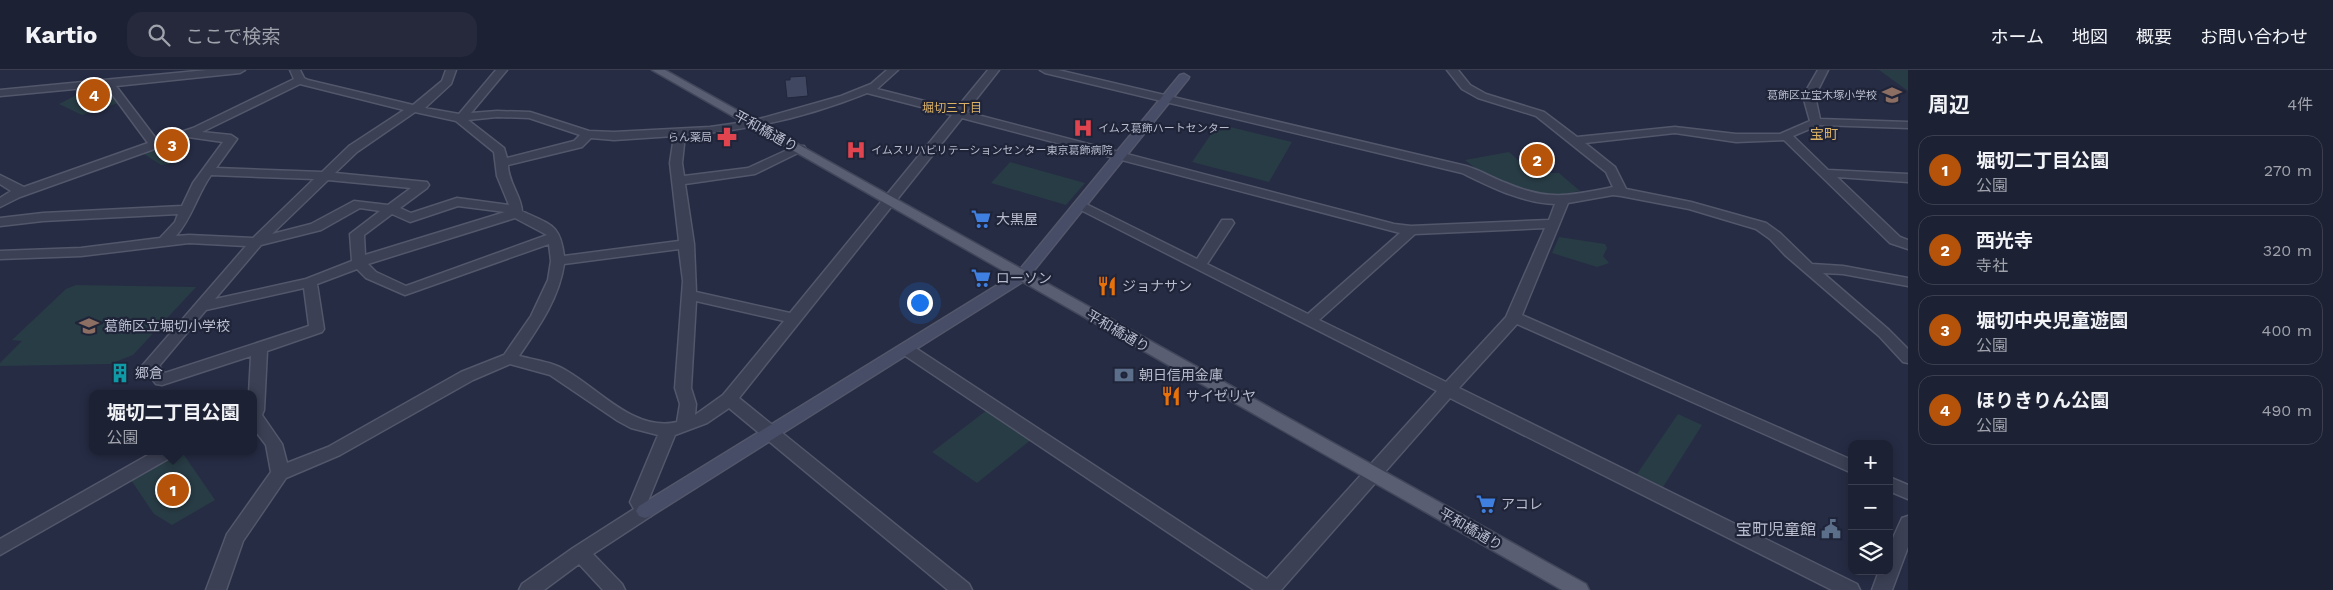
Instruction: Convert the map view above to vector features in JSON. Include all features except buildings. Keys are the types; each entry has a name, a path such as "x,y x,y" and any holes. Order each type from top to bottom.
{"main road":[{"name":"平和橋通り","path":"657,70 1579,590"}],"street":[{"path":"0,93 240,70"},
{"path":"310,282 318,329 162,380 150,366 256,242 353,150 416,109 447,82 451,70"},
{"path":"463,119 502,70"},
{"path":"0,203 27,191 187,134 297,75 341,93 463,119 497,114 530,115 588,134 614,136 710,130 753,124 869,90 893,70"},
{"path":"509,359 559,373 612,412 640,425 676,428 723,406 994,70"},
{"path":"1045,70 1466,170 1500,187 1525,194 1563,200 1613,191 1621,192 1691,206 1761,226 1884,333 1908,358"},
{"path":"1452,70 1466,87 1498,102 1540,114 1611,170 1621,192"},
{"path":"1817,122 1814,119 1809,96 1823,70"},
{"path":"529,590 580,552 1022,276 1184,77"},
{"path":"113,82 111,86 155,145"},
{"path":"869,90 1394,228 1411,230 1554,224"},
{"path":"463,119 462,122 500,150 501,170 516,203 516,214"},
{"path":"1574,141 1675,130 1736,138 1786,136 1817,122 1908,125"},
{"path":"645,511 639,502 688,404 683,388 689,295 687,244 676,163 680,132"},
{"path":"164,242 181,223 208,170 231,138 187,134"},
{"path":"502,163 578,144 588,134"},
{"path":"1786,136 1895,240 1908,245"},
{"path":"678,181 751,171 800,149"},
{"path":"208,170 324,176 423,185 357,234 359,263 370,275 405,291 555,238"},
{"path":"1824,174 1908,178"},
{"path":"0,179 16,189 27,191"},
{"path":"906,349 1269,590 1514,317 1563,200"},
{"path":"0,255 81,252 189,239 256,242 316,227 350,207 359,204 391,209 410,218 457,202 506,208 530,223 551,231 555,238 558,261 555,280 538,316 509,359 467,376 430,395 334,451 280,473 269,486 234,539 216,590"},
{"path":"1079,206 1850,590"},
{"path":"0,222 43,217 186,210"},
{"path":"200,307 310,282 359,263 516,214"},
{"path":"1199,266 1227,223"},
{"path":"1310,320 1411,230"},
{"path":"558,261 687,244"},
{"path":"1810,268 1843,270 1908,282"},
{"path":"689,295 795,319"},
{"path":"1514,317 1848,465"},
{"path":"257,390 259,348"},
{"path":"729,399 769,434 962,590"},
{"path":"257,421 274,444 280,473"},
{"path":"0,548 162,455"},
{"path":"1891,485 1908,492"},
{"path":"1893,561 1908,523"},
{"path":"580,552 615,590"},
{"path":"1882,590 1888,575"}],"shaded area":[{"path":"1879,70 1908,70 1908,91"},
{"path":"105,86 118,103 82,115 59,104 92,87"},
{"path":"1226,126 1292,142 1269,182 1192,162 1216,127"},
{"path":"184,138 170,164 161,165 141,152"},
{"path":"1509,152 1532,173 1559,173 1580,191 1559,195 1545,195 1521,190 1495,180 1465,160"},
{"path":"1010,162 1085,183 1066,205 991,183"},
{"path":"1559,237 1605,244 1607,248 1603,256 1609,263 1597,267 1552,253"},
{"path":"76,285 196,287 133,355 110,364 0,366 0,363 22,341 12,340 66,289"},
{"path":"987,410 1032,439 977,483 932,452"},
{"path":"1678,414 1702,425 1663,487 1637,474"},
{"path":"177,455 184,455 215,500 172,525 154,514 131,480"}],"place":[{"name":"ほりきりん公園","path":"94,95"},
{"name":"葛飾区立宝木塚小学校","path":"1892,95"},
{"name":"イムス葛飾ハートセンター","path":"1083,128"},
{"name":"らん薬局","path":"727,137"},
{"name":"堀切中央児童遊園","path":"172,145"},
{"name":"イムスリハビリテーションセンター東京葛飾病院","path":"856,150"},
{"name":"西光寺","path":"1537,160"},
{"name":"大黒屋","path":"981,219"},
{"name":"ローソン","path":"981,278"},
{"name":"ジョナサン","path":"1107,286"},
{"name":"葛飾区立堀切小学校","path":"89,326"},
{"name":"郷倉","path":"120,373"},
{"name":"朝日信用金庫","path":"1124,375"},
{"name":"サイゼリヤ","path":"1171,396"},
{"name":"堀切二丁目公園","path":"173,490"},
{"name":"アコレ","path":"1486,504"},
{"name":"宝町児童館","path":"1831,529"}],"district":[{"name":"堀切三丁目","path":"952,108"},
{"name":"宝町","path":"1824,134"}]}
